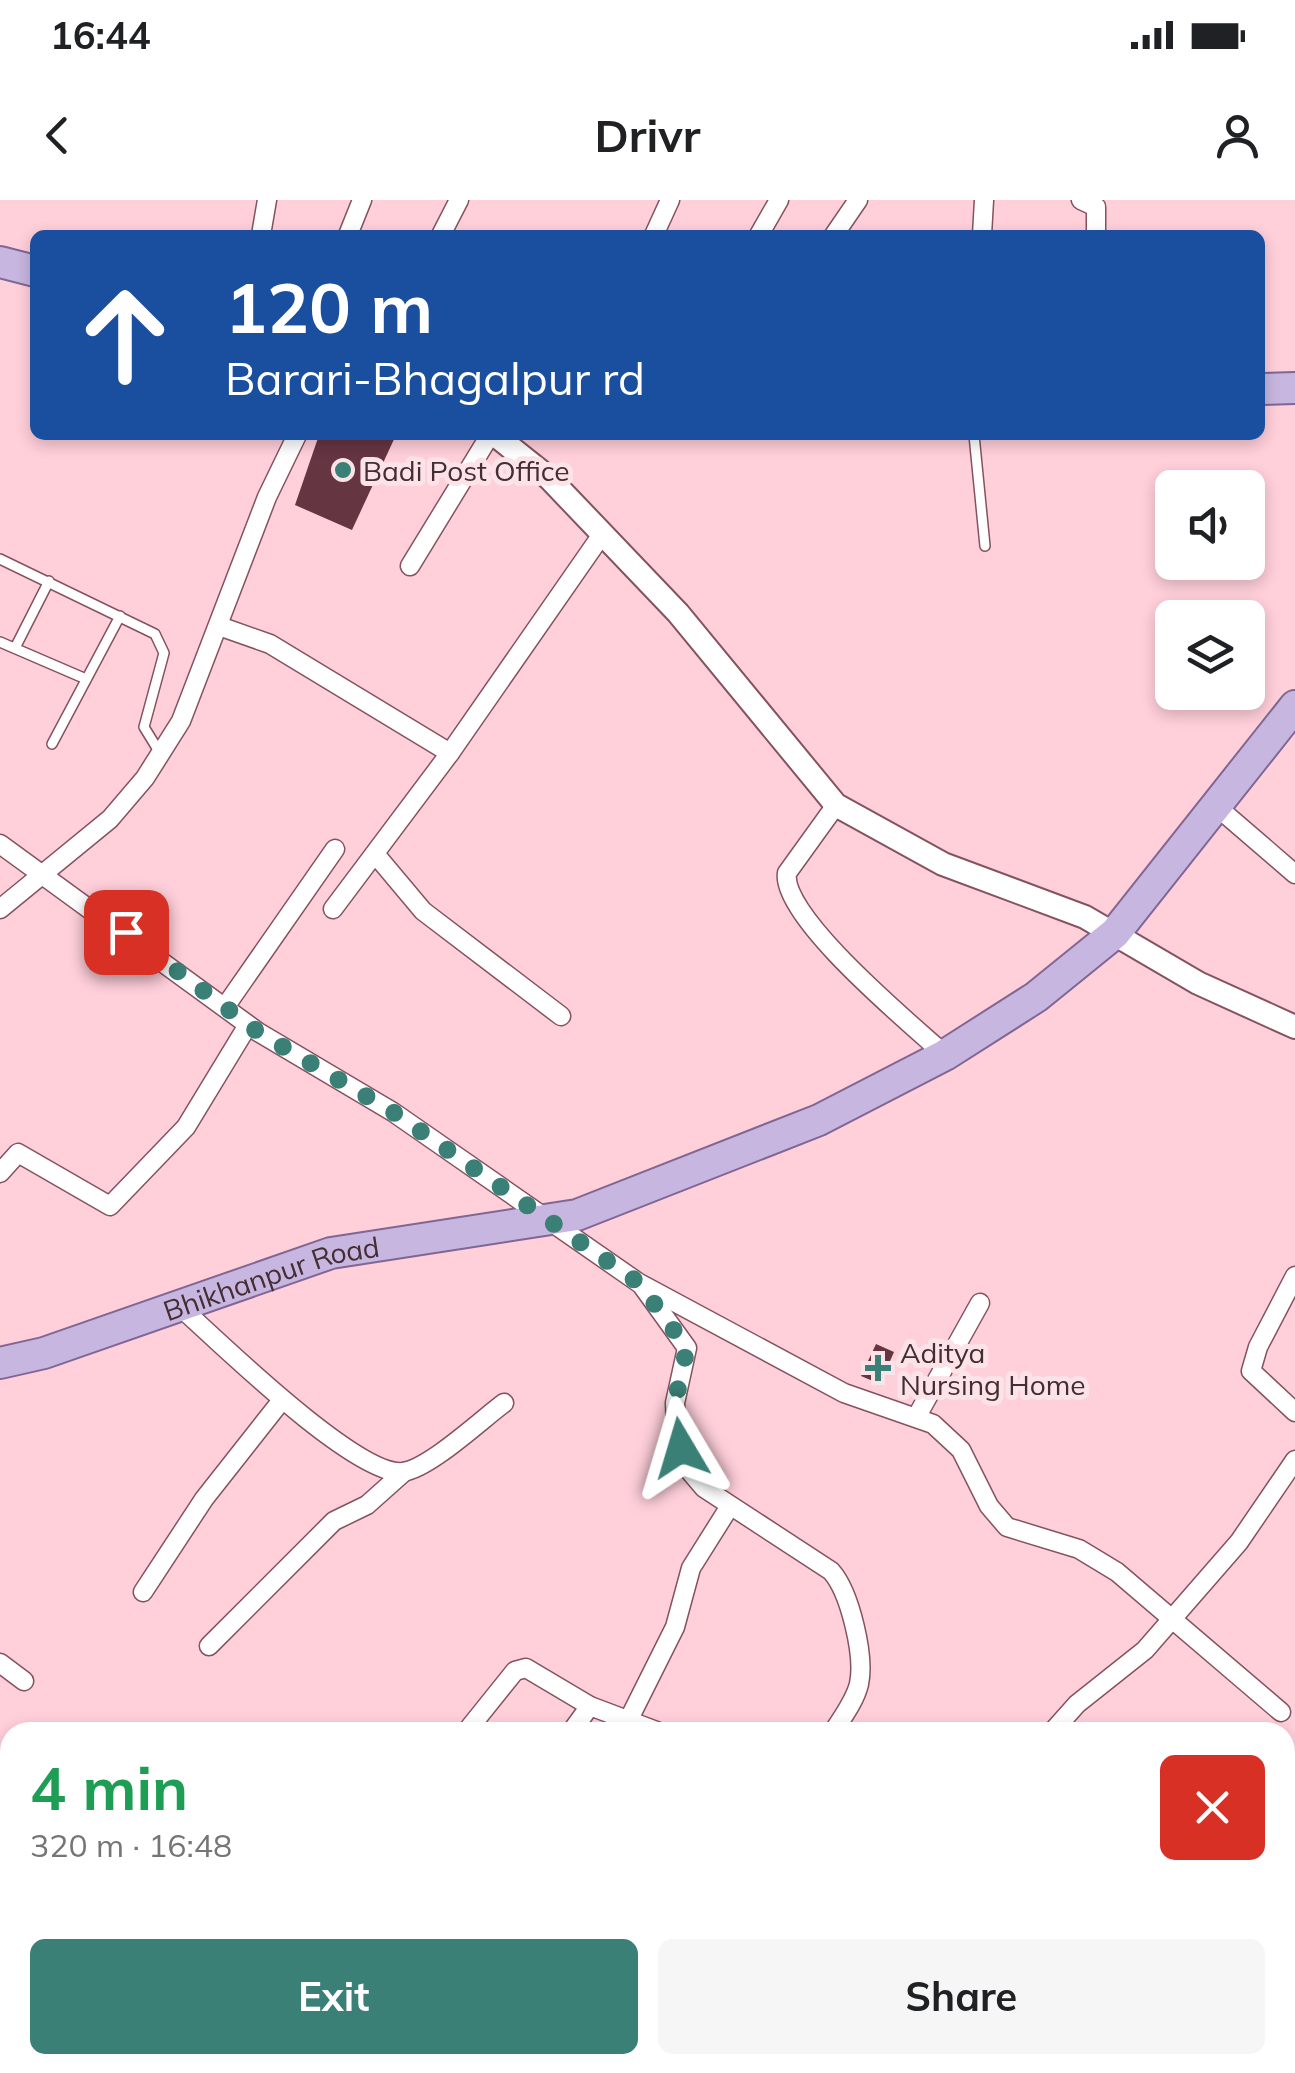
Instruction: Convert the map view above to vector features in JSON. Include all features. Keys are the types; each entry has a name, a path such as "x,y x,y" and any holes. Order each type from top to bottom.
{"main road":[{"path":"0,262 30,270"},
{"path":"1265,389 1295,388"},
{"name":"Bhikhanpur Road","path":"0,1363 44,1353 176,1304 330,1254 577,1215 819,1120 944,1056 1036,997 1116,934 1295,706"}],"street":[{"path":"262,230 267,200"},
{"path":"350,230 362,200"},
{"path":"444,230 459,200"},
{"path":"656,230 670,200"},
{"path":"761,230 779,200"},
{"path":"837,230 858,200"},
{"path":"982,230 984,200"},
{"path":"1081,200 1096,206 1096,230"},
{"path":"0,909 110,819 161,754 181,721 267,496 295,440"},
{"path":"410,566 489,440"},
{"path":"499,440 549,478 678,613 836,805 943,864 1061,906 1198,983 1295,1027"},
{"path":"333,909 450,753 603,533"},
{"path":"219,626 270,644 450,753"},
{"path":"836,805 787,873 785,885 791,899 847,964 944,1056"},
{"path":"1216,806 1295,874"},
{"path":"0,844 248,1025 393,1112 639,1283 844,1394 916,1416 947,1434 961,1450 989,1506 1007,1526 1092,1555 1281,1712"},
{"path":"225,1007 335,849"},
{"path":"376,855 423,911 561,1016"},
{"path":"0,1172 18,1152 110,1206 186,1126 248,1025"},
{"path":"1295,1276 1258,1347 1251,1372 1295,1412"},
{"path":"639,1283 687,1348 675,1402 676,1428 686,1468 704,1488 831,1571 843,1584 860,1672 852,1701 838,1722"},
{"path":"916,1416 980,1303"},
{"path":"176,1304 282,1400 377,1466 404,1472"},
{"path":"143,1592 204,1499 282,1400"},
{"path":"209,1646 334,1521 367,1506 404,1472 504,1403"},
{"path":"1061,1722 1076,1704 1145,1650 1240,1542 1295,1460"},
{"path":"629,1719 676,1627 691,1568 730,1506"},
{"path":"0,1663 24,1681"},
{"path":"474,1722 520,1668 537,1672 590,1706 636,1722"},
{"path":"578,1722 590,1706"}],"lane":[{"path":"974,440 984,546"},
{"path":"0,559 120,616 162,642 164,652 144,727 161,754"},
{"path":"15,648 49,581"},
{"path":"52,744 120,616"},
{"path":"0,642 86,679"}],"building":[{"name":"Badi Post Office","path":"317,440 394,440 352,530 295,505"},
{"path":"876,1344 894,1352 880,1384 861,1376"}],"place":[{"name":"Badi Post Office","path":"343,470"},
{"name":"Aditya Nursing Home","path":"878,1368"}],"route":[{"path":"126,932 258,1032 393,1112 639,1283 687,1348 675,1402 681,1448"}]}
